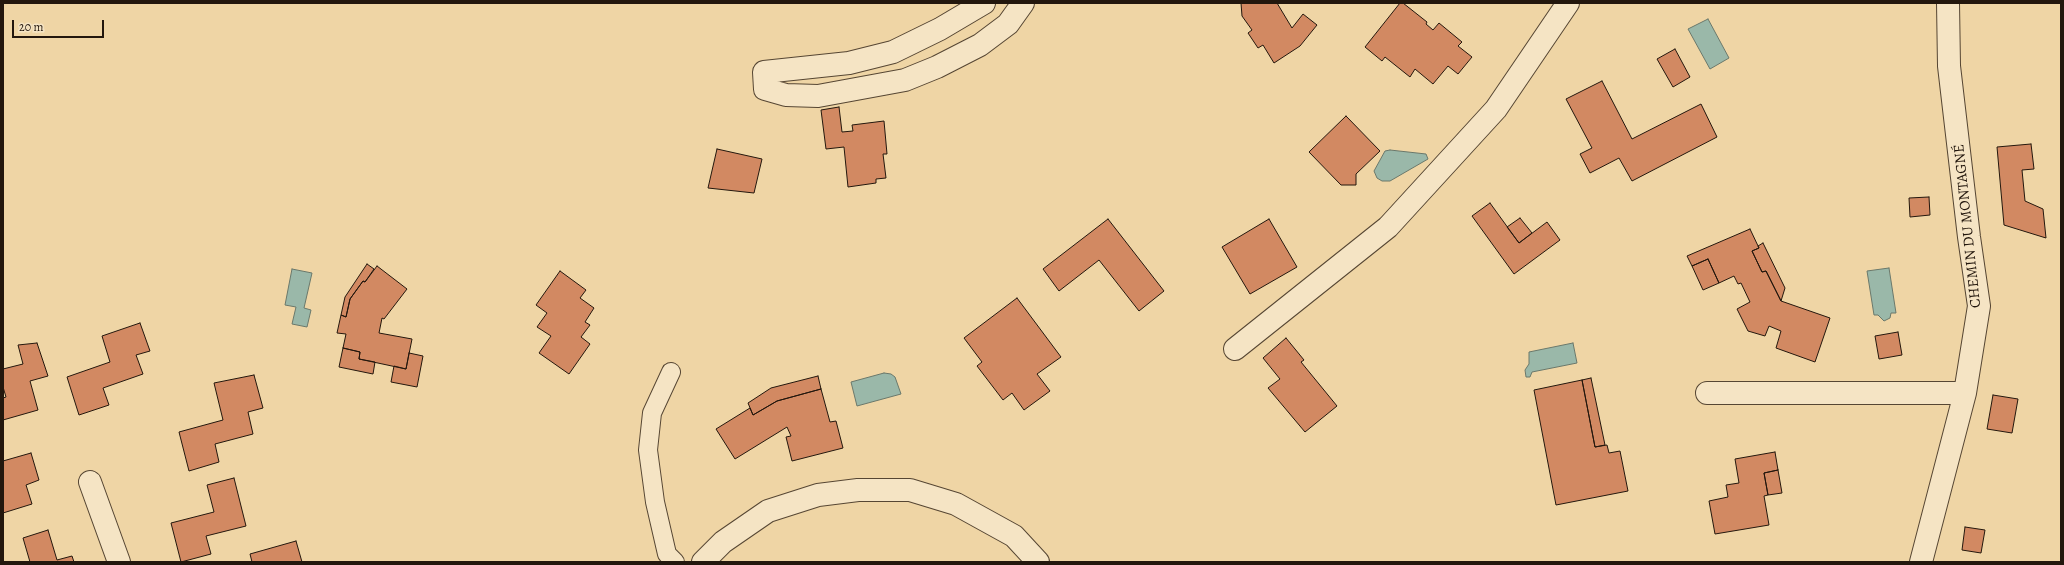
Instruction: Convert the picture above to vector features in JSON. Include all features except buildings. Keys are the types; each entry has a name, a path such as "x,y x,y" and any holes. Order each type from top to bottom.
{"street":[{"path":"984,3 940,29 893,52 849,63 764,72 766,89 786,95 818,96 905,80 937,68 980,45 1008,24 1023,3"},
{"path":"1235,349 1388,227 1496,109 1568,3"},
{"name":"CHEMIN DU MONTAGNÉ","path":"1921,562 1965,393 1979,306 1969,237 1949,66 1948,3"},
{"path":"1707,393 1965,393"},
{"path":"90,482 119,562"},
{"path":"703,562 723,542 768,511 818,495 858,490 910,490 956,504 1014,536 1038,562"}],"lane":[{"path":"671,372 652,413 648,450 655,502 667,554 675,562"}],"shaded area":[{"path":"1708,19 1729,58 1710,69 1688,29"},
{"path":"1390,150 1426,154 1428,159 1390,181 1382,181 1377,178 1374,171 1385,151"},
{"path":"1889,268 1896,313 1891,313 1890,318 1884,321 1878,315 1874,315 1867,271"},
{"path":"292,269 312,273 304,308 311,310 307,327 292,324 296,307 285,305"},
{"path":"1573,343 1577,363 1532,372 1530,377 1526,377 1525,370 1529,364 1529,352"},
{"path":"884,373 891,374 895,377 901,394 857,406 851,382"}]}
